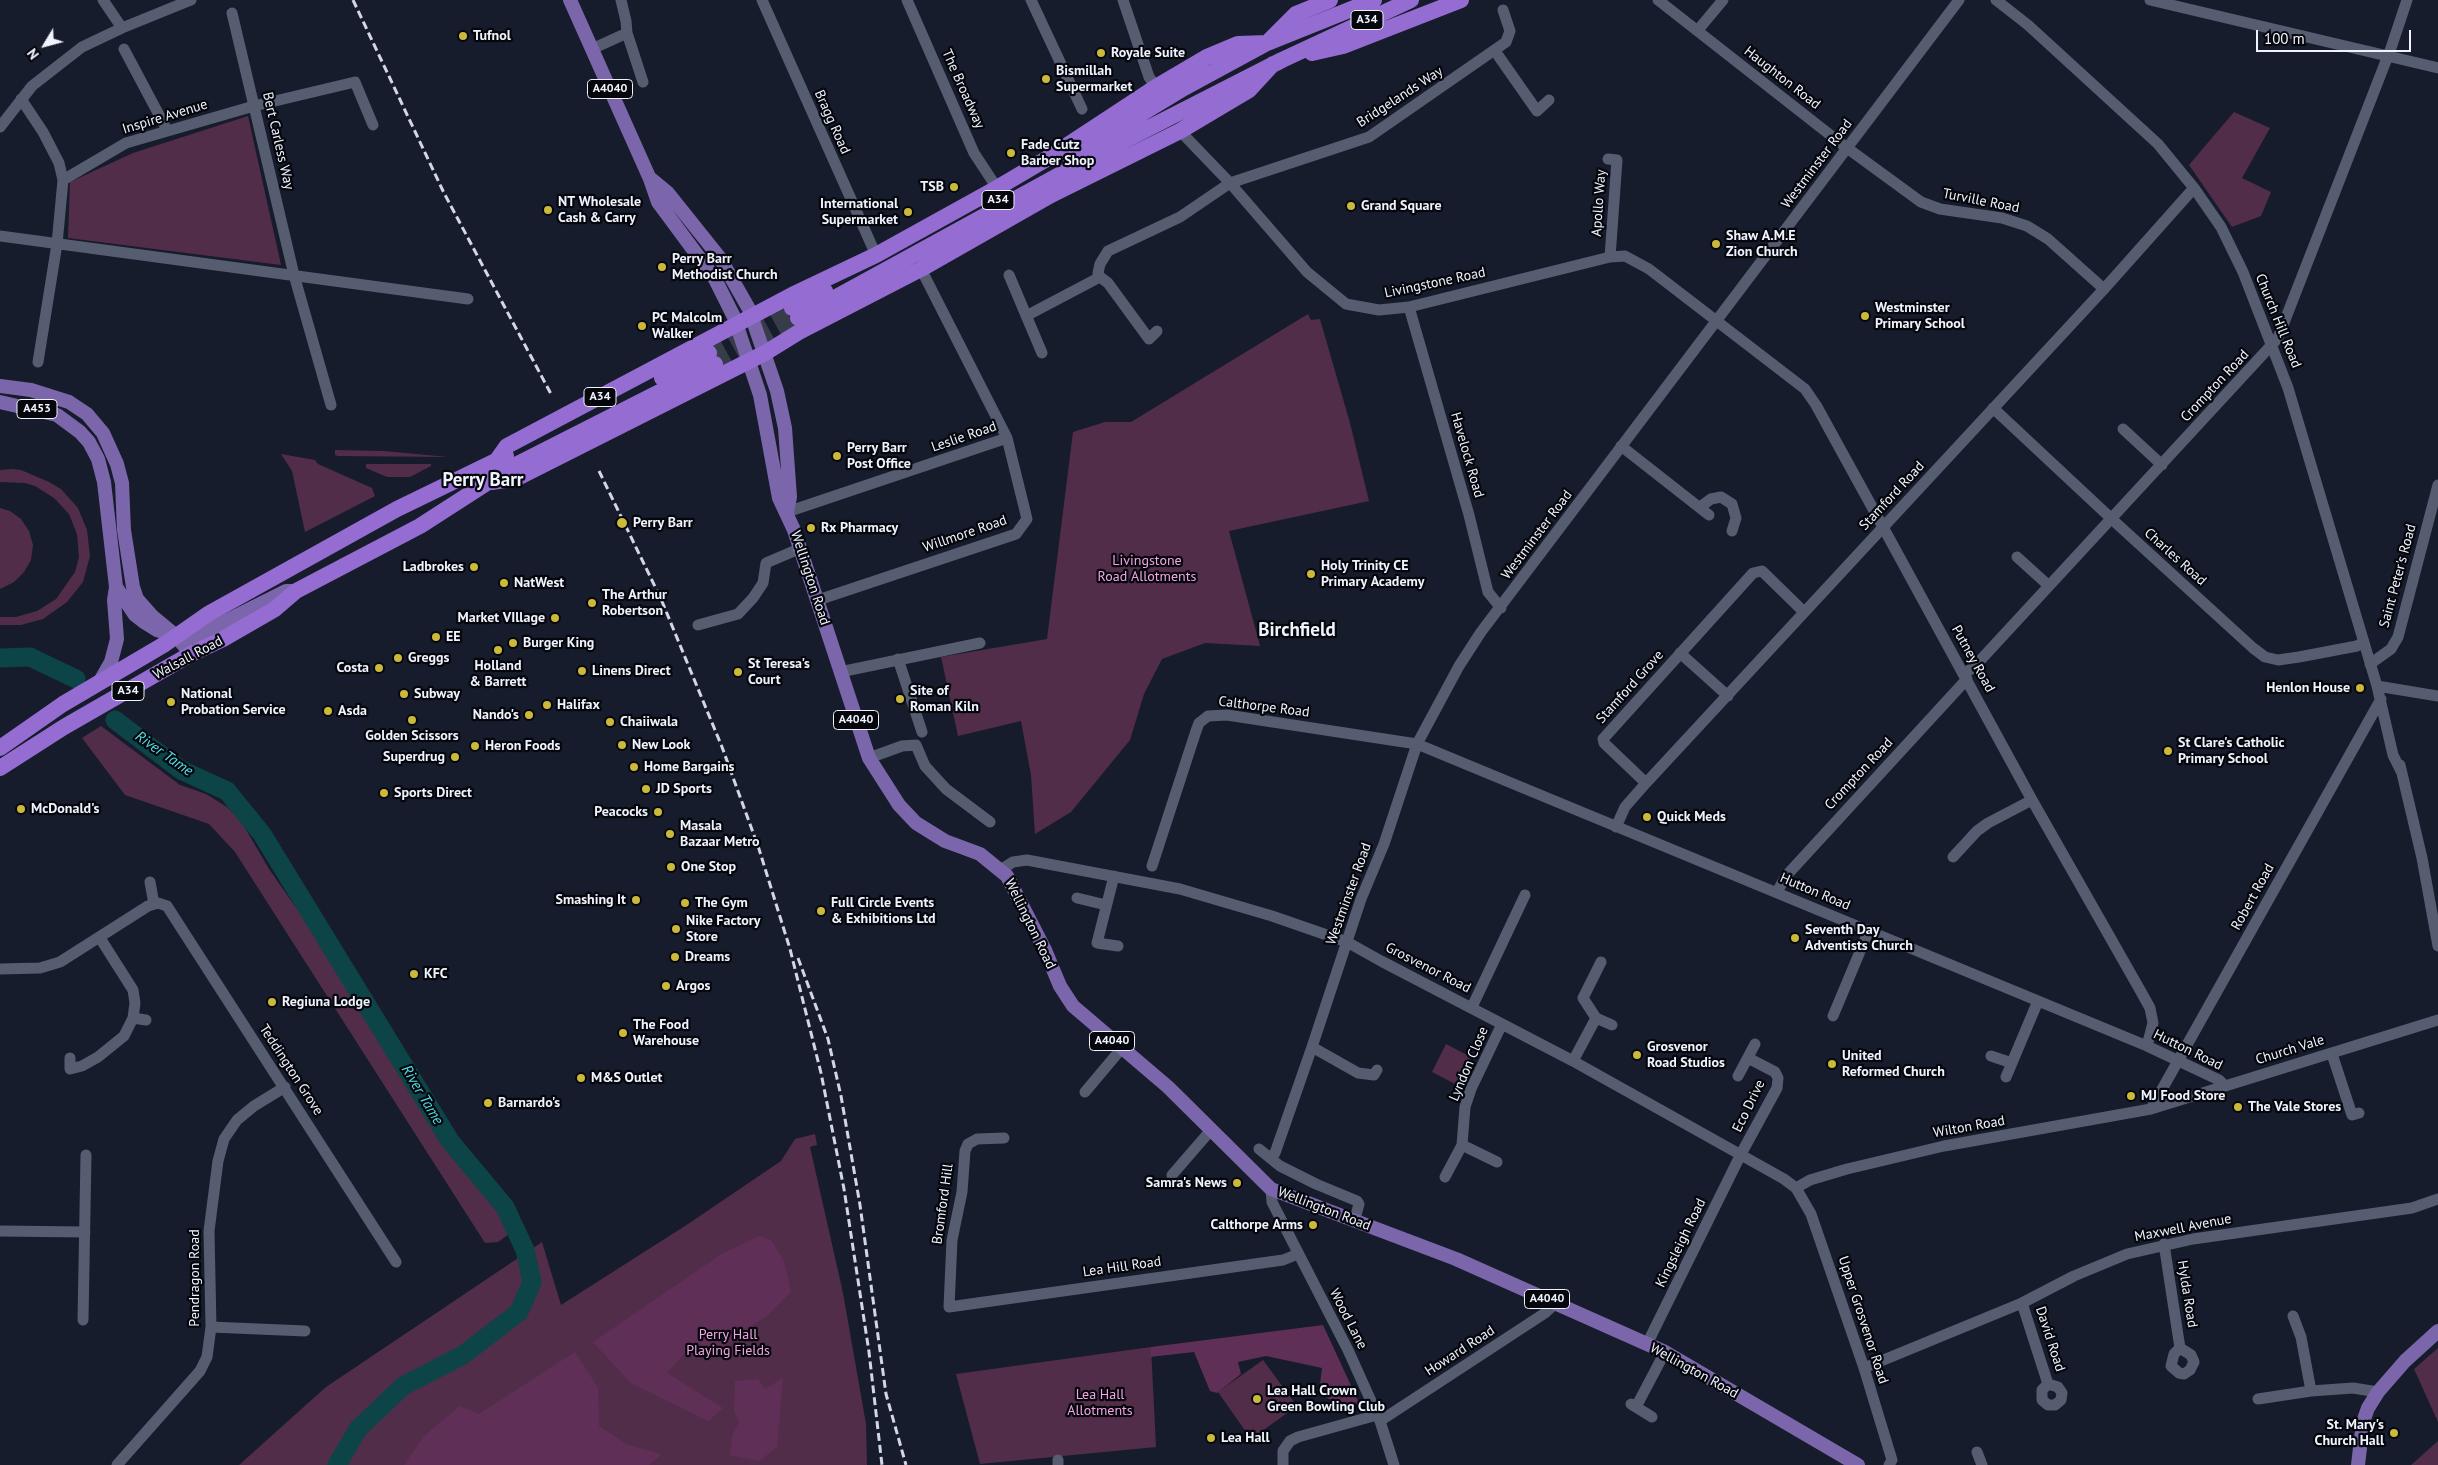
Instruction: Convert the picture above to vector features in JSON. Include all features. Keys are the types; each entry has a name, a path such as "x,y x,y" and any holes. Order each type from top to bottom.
{"highway":[{"path":"712,348 736,325 876,255 997,188 1048,158 1156,87 1207,57 1238,44 1266,43 1296,14 1330,0"},
{"name":"A34","path":"1374,0 1266,43 1159,103 986,207 795,313 1278,62 1411,0"},
{"path":"492,482 517,478 765,352 799,332 921,269 1051,195 1180,131 1249,90 1278,62 1343,46 1461,0"},
{"name":"A34","path":"492,482 712,348"},
{"name":"Walsall Road","path":"0,748 173,632 397,509 497,460 506,446 712,348"},
{"name":"Walsall Road","path":"0,768 64,727 191,654 275,609 296,591 420,526 492,482"}],"main road":[{"name":"A4040","path":"570,0 650,179 658,202 715,279 736,325"},
{"name":"A4040","path":"650,179 668,192 720,258 740,291 752,316"},
{"name":"Wellington Road","path":"752,316 777,391 785,428 790,496 787,512"},
{"name":"Wellington Road","path":"736,325 760,395 779,498 787,512 801,548 869,758 899,805 916,823 945,841 1002,864 1060,986 1073,1006 1168,1087 1271,1189 1456,1259 1647,1344 1664,1352 1810,1439 1858,1465"},
{"name":"A453","path":"0,386 31,390 69,402 86,414 103,433 117,464 122,483 124,530 133,587 137,599 173,632"},
{"name":"A453","path":"0,402 57,415 72,424 89,442 98,459 104,482 116,587"},
{"path":"116,587 135,614 157,630 173,632 191,654"},
{"path":"99,683 115,651 117,639 114,600 116,587"},
{"name":"Walsall Road","path":"173,632 194,637 286,591 296,591"},
{"path":"2358,1465 2363,1422 2368,1408 2378,1392 2405,1361 2436,1334"},
{"name":"Wellington Road","path":"1810,1439 1846,1465"}],"street":[{"path":"103,0 122,28"},
{"path":"0,127 32,86 64,59 82,47 122,28 192,0"},
{"path":"621,0 626,21 626,33 644,82"},
{"name":"Bragg Road","path":"762,0 876,255"},
{"name":"The Broadway","path":"907,0 974,153 997,188"},
{"path":"1031,0 1082,109"},
{"path":"1122,0 1149,77 1156,87"},
{"name":"Haughton Road","path":"1658,0 1848,148"},
{"path":"1698,30 1722,0"},
{"name":"Westminster Road","path":"1270,1158 1275,1153 1417,744 1460,666 1481,632 1959,0"},
{"name":"Church Hill Road","path":"1996,0 2028,25 2158,144 2194,188 2222,227 2273,345 2288,388 2370,664 2381,699 2390,718 2400,752 2401,771 2422,858 2438,946"},
{"name":"Church Hill Road","path":"2006,0 2028,25"},
{"path":"2150,0 2438,68"},
{"name":"Crompton Road","path":"1777,892 1786,876 2048,585 2162,465 2278,338 2388,56 2407,0"},
{"name":"Bridgelands Way","path":"1099,275 1104,256 1108,251 1180,217 1230,183 1369,138 1506,42 1510,31 1503,10"},
{"name":"Bert Carless Way","path":"232,13 294,276 331,405"},
{"path":"592,49 626,33"},
{"path":"124,49 166,130"},
{"path":"1495,51 1537,111 1549,100"},
{"name":"Inspire Avenue","path":"62,180 126,143 254,106 355,82 373,126"},
{"path":"21,99 43,132 59,163 62,180 57,244 38,362"},
{"name":"Livingstone Road","path":"1180,131 1230,183 1307,272 1346,304 1379,310 1409,307 1610,257 1625,256 1649,269 1716,320"},
{"name":"Turville Road","path":"1848,148 1922,202 1940,209 2002,218 2027,226 2048,239 2104,289"},
{"name":"Apollo Way","path":"1608,159 1617,160 1610,257"},
{"name":"Stamford Road","path":"1616,827 1625,807 1646,783 2104,289 2194,188"},
{"path":"0,236 468,299"},
{"name":"Willmore Road","path":"818,600 1016,534 1023,527 1027,519 1007,438 921,269"},
{"path":"1009,275 1042,353"},
{"path":"1026,316 1099,275 1108,283 1149,339 1157,331"},
{"name":"Havelock Road","path":"1409,307 1469,515 1488,592 1501,608"},
{"name":"Putney Road","path":"1716,320 1805,389 1816,405 2032,800 2150,1008 2153,1023 2147,1046"},
{"name":"Charles Road","path":"1993,408 2111,519 2265,657 2278,660 2299,657 2357,646 2364,642"},
{"path":"2123,429 2162,465"},
{"name":"Leslie Road","path":"787,512 1007,438"},
{"path":"1621,446 1709,515"},
{"name":"Saint Peter's Road","path":"2370,664 2391,649 2398,637 2438,485"},
{"path":"1700,507 1711,499 1721,497 1732,504 1736,518 1732,531"},
{"path":"698,626 738,614 753,598 763,583 766,563 801,548"},
{"path":"2017,558 2048,585"},
{"name":"Stamford Grove","path":"1646,783 1602,739 1753,573 1762,571 1804,612"},
{"path":"840,672 980,643"},
{"name":"Stamford Grove","path":"1680,653 1728,696"},
{"path":"898,659 922,732"},
{"path":"2377,686 2438,696"},
{"name":"Robert Road","path":"2151,1109 2381,699"},
{"name":"Calthorpe Road","path":"1152,866 1196,731 1199,723 1208,716 1227,716 1417,744"},
{"name":"Hutton Road","path":"1417,744 2147,1046 2220,1080 2225,1086"},
{"path":"869,758 902,746 916,745 925,766 946,789 990,822"},
{"path":"1953,857 1977,831 1988,823 2032,800"},
{"name":"Grosvenor Road","path":"1002,864 1027,860 1180,889 1272,916 1347,942 1381,962 1472,1007 1573,1061 1741,1154 1796,1188"},
{"path":"1114,876 1097,943 1118,946"},
{"path":"0,969 40,968 60,962 154,904 150,882"},
{"path":"1472,1007 1525,895"},
{"path":"1077,898 1106,905"},
{"name":"Teddington Grove","path":"154,904 158,903 168,906 177,918 396,1262"},
{"path":"1833,1016 1869,930"},
{"path":"70,1058 70,1069 82,1066 98,1057 124,1036 133,1018 135,1003 132,990 100,938"},
{"path":"1601,962 1583,998 1596,1018 1612,1025"},
{"path":"2006,1077 2038,1001"},
{"path":"133,1018 146,1020"},
{"path":"1573,1061 1596,1018"},
{"name":"Church Vale","path":"2151,1109 2438,1020"},
{"name":"Lyndon Close","path":"1445,1177 1462,1145 1465,1107 1502,1024"},
{"name":"Eco Drive","path":"1738,1076 1755,1044"},
{"path":"1312,1047 1358,1073 1374,1075 1377,1070"},
{"path":"1085,1092 1122,1048"},
{"path":"2332,1054 2352,1115 2359,1113"},
{"path":"1992,1056 2012,1064"},
{"name":"Eco Drive","path":"1741,1154 1777,1088 1778,1078 1775,1072 1748,1058"},
{"name":"Pendragon Road","path":"117,1465 200,1371 207,1357 211,1327 209,1231 218,1161 224,1138 238,1120 254,1106 285,1087"},
{"name":"Wilton Road","path":"1796,1188 1810,1180 1847,1169 1944,1146 2151,1109"},
{"path":"1172,1175 1211,1130"},
{"name":"Bromford Hill","path":"948,1307 952,1240 962,1192 965,1151 968,1144 976,1139 1004,1138"},
{"path":"1462,1145 1497,1162"},
{"path":"1259,1149 1280,1166 1316,1184 1357,1200 1359,1204 1356,1215"},
{"name":"Kingsleigh Road","path":"1647,1344 1741,1154"},
{"path":"83,1320 86,1155"},
{"name":"Upper Grosvenor Road","path":"1796,1188 1811,1214 1864,1368 1892,1460 1890,1465"},
{"name":"Wood Lane","path":"1271,1189 1272,1202 1348,1350 1378,1418 1394,1465"},
{"name":"Maxwell Avenue","path":"1864,1368 2022,1303 2074,1276 2127,1254 2164,1244 2412,1208 2438,1199"},
{"path":"0,1231 85,1232"},
{"name":"Hylda Road","path":"2164,1244 2180,1348"},
{"name":"Lea Hill Road","path":"948,1307 1283,1260 1298,1254"},
{"name":"Howard Road","path":"1283,1465 1283,1450 1290,1441 1298,1437 1378,1418 1545,1313 1556,1303"},
{"name":"David Road","path":"2022,1303 2048,1384"},
{"path":"2293,1316 2301,1336 2311,1391"},
{"path":"211,1327 305,1331"},
{"path":"1652,1417 1633,1406 1664,1352"},
{"path":"2258,1399 2311,1391 2353,1388 2378,1392"},
{"path":"1977,1452 1980,1465"}],"green space":[{"path":"2234,112 2270,128 2242,178 2271,192 2261,216 2232,227 2189,165"},
{"path":"248,116 281,265 68,238 70,182 133,153"},
{"name":"Livingstone Road Allotments","path":"1308,314 1311,320 1320,319 1350,423 1369,501 1229,531 1260,646 1205,643 1162,659 1144,694 1130,740 1071,812 1035,834 1031,775 1021,721 958,736 941,657 1047,639 1073,432 1105,422 1131,422"},
{"path":"335,450 384,451 448,457 338,456 335,455"},
{"path":"281,454 315,460 318,464 372,488 375,496 305,532 292,471"},
{"path":"366,464 431,464 431,466 410,477 387,477 366,468"},
{"path":"0,470 21,470 61,489 78,508 87,530 90,556 83,582 67,602 43,619 21,625 0,625 0,617 16,617 37,611 56,599 75,572 79,557 77,534 69,514 54,498 35,486 25,483 0,482"},
{"path":"0,508 10,511 21,519 29,531 33,545 31,560 24,572 14,582 0,589"},
{"path":"101,726 180,785 206,794 227,807 241,821 269,869 346,979 423,1112 471,1179 496,1208 509,1234 498,1242 485,1243 235,852 209,824 125,795 82,738"},
{"path":"1446,1044 1471,1057 1457,1085 1432,1072"},
{"name":"Perry Hall Playing Fields","path":"815,1134 817,1145 810,1147 843,1293 866,1424 867,1465 239,1465 326,1387 542,1242 561,1305 688,1224 781,1161 795,1139"},
{"path":"760,1236 771,1240 784,1261 791,1292 768,1315 719,1350 683,1355 667,1373 723,1408 708,1421 631,1383 593,1342 723,1253"},
{"path":"1323,1325 1360,1405 1336,1403 1319,1393 1322,1368 1266,1356 1238,1362 1241,1374 1217,1393 1210,1391 1194,1352 1150,1357 1151,1347"},
{"name":"Lea Hall Allotments","path":"1151,1347 1156,1447 980,1464 956,1374"},
{"path":"2438,1348 2438,1422 2414,1369"},
{"path":"575,1352 598,1388 599,1426 628,1445 662,1454 649,1465 404,1465 424,1436 460,1406 479,1414"},
{"name":"Lea Hall Crown Green Bowling Club","path":"1263,1360 1297,1406 1251,1439 1218,1392"},
{"path":"783,1378 777,1447 759,1461 730,1455 732,1436 739,1423 734,1410 735,1381 758,1379 765,1389"},
{"path":"2438,1441 2438,1465 2411,1465"}],"waterway":[{"name":"River Tame","path":"0,658 30,657 76,679"},
{"name":"River Tame","path":"115,720 181,770 227,791 262,834 450,1141 505,1207 525,1250 532,1282 519,1312 463,1355 403,1386 358,1429 337,1465"}],"tunnel":[{"path":"709,353 792,308"},
{"path":"715,364 798,318"}],"railway":[{"path":"353,0 444,193 551,394"},
{"path":"599,471 661,599 722,747 759,849 790,949 821,1073 844,1189 869,1352 882,1465"},
{"path":"798,958 828,1039 841,1096 860,1205 886,1394 906,1465"}],"place":[{"name":"Tufnol","path":"463,36"},
{"name":"Royale Suite","path":"1101,53"},
{"name":"Bismillah Supermarket","path":"1046,79"},
{"name":"Fade Cutz Barber Shop","path":"1011,153"},
{"name":"TSB","path":"954,187"},
{"name":"Grand Square","path":"1351,206"},
{"name":"NT Wholesale Cash & Carry","path":"548,210"},
{"name":"International Supermarket","path":"908,212"},
{"name":"Shaw A.M.E Zion Church","path":"1716,244"},
{"name":"Perry Barr Methodist Church","path":"662,267"},
{"name":"Westminster Primary School","path":"1865,316"},
{"name":"PC Malcolm Walker","path":"642,326"},
{"name":"Perry Barr Post Office","path":"837,456"},
{"name":"Perry Barr","path":"622,523"},
{"name":"Rx Pharmacy","path":"811,528"},
{"name":"Ladbrokes","path":"474,567"},
{"name":"Holy Trinity CE Primary Academy","path":"1311,574"},
{"name":"NatWest","path":"504,583"},
{"name":"The Arthur Robertson","path":"592,603"},
{"name":"Market VIllage","path":"555,618"},
{"name":"EE","path":"436,637"},
{"name":"Burger King","path":"513,643"},
{"name":"Holland & Barrett","path":"498,650"},
{"name":"Greggs","path":"398,658"},
{"name":"Costa","path":"379,668"},
{"name":"Linens Direct","path":"582,671"},
{"name":"St Teresa's Court","path":"738,672"},
{"name":"Henlon House","path":"2360,688"},
{"name":"Subway","path":"404,694"},
{"name":"Site of Roman Kiln","path":"900,699"},
{"name":"National Probation Service","path":"171,702"},
{"name":"Halifax","path":"547,705"},
{"name":"Asda","path":"328,711"},
{"name":"Nando's","path":"529,715"},
{"name":"Golden Scissors","path":"412,720"},
{"name":"Chaiiwala","path":"610,722"},
{"name":"New Look","path":"622,745"},
{"name":"Heron Foods","path":"475,746"},
{"name":"St Clare's Catholic Primary School","path":"2168,751"},
{"name":"Superdrug","path":"455,757"},
{"name":"Home Bargains","path":"634,767"},
{"name":"JD Sports","path":"646,789"},
{"name":"Sports Direct","path":"384,793"},
{"name":"McDonald's","path":"21,809"},
{"name":"Peacocks","path":"658,812"},
{"name":"Quick Meds","path":"1647,817"},
{"name":"Masala Bazaar Metro","path":"670,834"},
{"name":"One Stop","path":"671,867"},
{"name":"Smashing It","path":"636,900"},
{"name":"The Gym","path":"685,903"},
{"name":"Full Circle Events & Exhibitions Ltd","path":"821,911"},
{"name":"Nike Factory Store","path":"676,929"},
{"name":"Seventh Day Adventists Church","path":"1795,938"},
{"name":"Dreams","path":"675,957"},
{"name":"KFC","path":"414,974"},
{"name":"Argos","path":"666,986"},
{"name":"Regiuna Lodge","path":"272,1002"},
{"name":"The Food Warehouse","path":"623,1033"},
{"name":"Grosvenor Road Studios","path":"1637,1055"},
{"name":"United Reformed Church","path":"1832,1064"},
{"name":"M&S Outlet","path":"581,1078"},
{"name":"MJ Food Store","path":"2131,1096"},
{"name":"Barnardo's","path":"488,1103"},
{"name":"The Vale Stores","path":"2238,1107"},
{"name":"Samra's News","path":"1237,1183"},
{"name":"Calthorpe Arms","path":"1313,1225"},
{"name":"Lea Hall Crown Green Bowling Club","path":"1257,1399"},
{"name":"St. Mary's Church Hall","path":"2394,1433"},
{"name":"Lea Hall","path":"1211,1438"}],"district":[{"name":"Perry Barr","path":"483,481"},
{"name":"Birchfield","path":"1297,631"}]}
